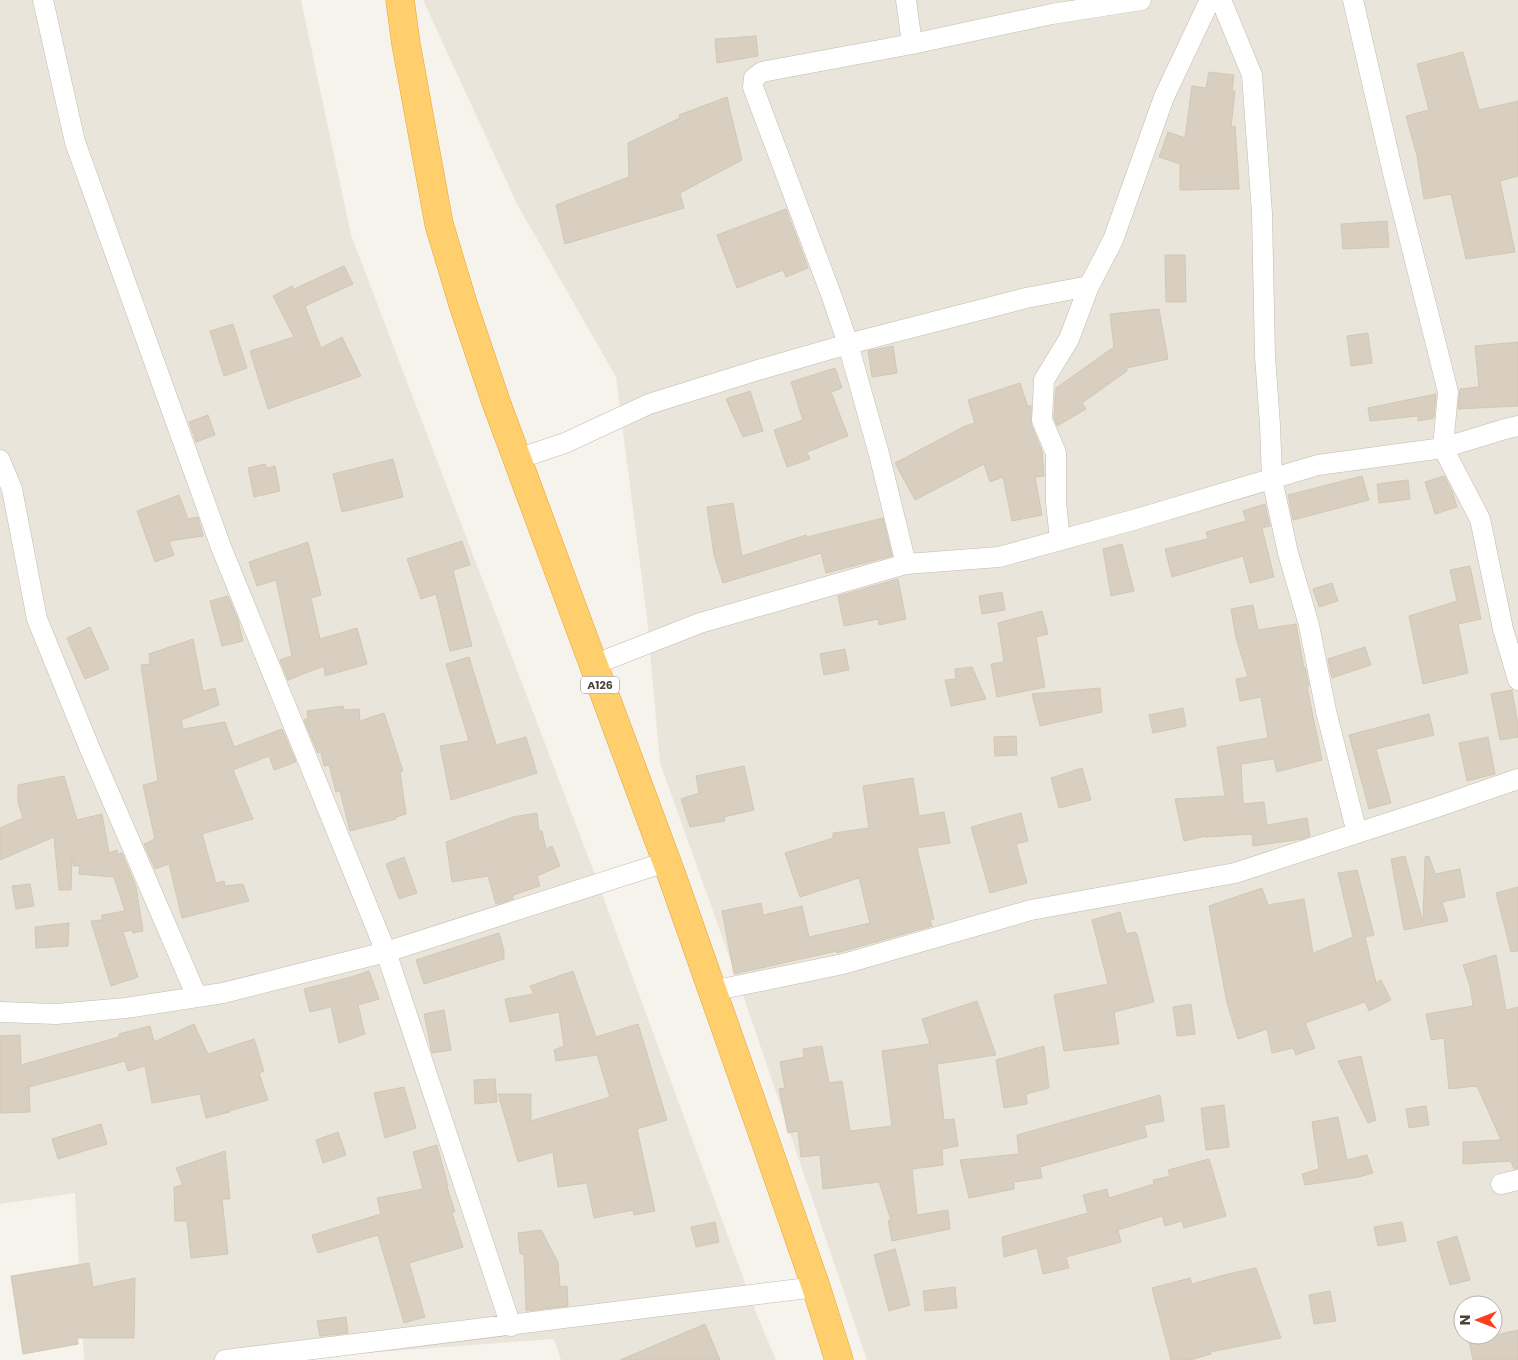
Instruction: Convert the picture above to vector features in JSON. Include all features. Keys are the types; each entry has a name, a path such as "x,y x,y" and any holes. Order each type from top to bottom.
{"highway":[{"name":"A126","path":"400,0 406,44 439,224 463,304 517,459 712,991 816,1287 839,1360"}],"street":[{"path":"43,0 75,142 222,547 386,952 511,1326"},
{"path":"906,0 912,44"},
{"path":"906,564 879,454 848,344 829,288 753,88 754,78 762,72 912,44 1052,14 1141,0"},
{"path":"1060,540 1056,502 1056,453 1042,420 1044,380 1069,339 1089,286 1114,240 1164,97 1210,0"},
{"path":"1221,0 1252,75 1262,213 1265,356 1272,479 1288,553 1309,625 1326,711 1357,833"},
{"path":"1353,0 1393,173 1448,392 1443,448 1480,519 1503,629 1518,680"},
{"path":"517,459 565,442 649,404 758,370 848,344 1026,298 1089,286"},
{"path":"593,665 700,623 906,564 999,557 1133,520 1318,465 1443,448 1518,426"},
{"path":"0,460 12,490 37,619 90,749 197,997"},
{"path":"712,991 843,964 1031,910 1235,873 1518,779"},
{"path":"0,1012 56,1014 126,1008 224,993 386,952 666,862"},
{"path":"225,1360 816,1287"}],"shaded area":[{"path":"0,0 301,0 351,235 594,872 755,1310 776,1360 561,1360 554,1339 267,1360 84,1360 75,1193 0,1204"},
{"path":"423,0 1518,0 1518,1360 867,1360 743,995 660,763 647,618 616,377 517,204"}],"building":[{"path":"756,36 758,56 717,63 715,39"},
{"path":"1463,52 1479,110 1518,101 1518,176 1500,181 1515,252 1466,259 1451,194 1424,199 1417,156 1406,116 1429,110 1417,64"},
{"path":"1209,72 1234,75 1232,91 1235,91 1231,127 1235,126 1239,189 1180,190 1180,164 1159,157 1168,132 1185,138 1192,86 1206,88"},
{"path":"727,97 742,160 680,193 684,208 565,244 556,205 629,177 628,143 680,118 679,115"},
{"path":"786,209 808,268 786,277 783,270 737,288 717,235"},
{"path":"1387,221 1389,247 1343,249 1341,224"},
{"path":"1165,255 1185,255 1186,302 1166,302"},
{"path":"344,266 353,284 305,306 321,348 342,337 361,376 268,409 250,351 294,337 273,296 292,286 294,289"},
{"path":"1159,309 1168,359 1127,368 1127,371 1082,403 1086,409 1057,426 1054,418 1056,388 1114,347 1110,314"},
{"path":"233,324 247,368 224,376 210,331"},
{"path":"1368,333 1372,363 1351,366 1347,336"},
{"path":"1518,342 1518,406 1458,409 1460,389 1479,387 1475,346"},
{"path":"893,346 897,373 872,377 868,351"},
{"path":"835,368 842,388 831,392 848,436 807,452 810,459 787,467 774,430 803,420 791,382"},
{"path":"1020,383 1028,407 1031,405 1031,424 1042,451 1044,476 1035,477 1042,515 1012,521 1003,477 990,482 984,464 915,500 895,463 965,426 975,423 968,400"},
{"path":"750,391 763,431 743,437 726,399"},
{"path":"1436,394 1434,418 1418,421 1418,416 1370,421 1368,408"},
{"path":"208,415 215,435 196,442 189,422"},
{"path":"393,459 403,497 342,512 333,474"},
{"path":"265,464 267,468 275,466 280,491 254,497 248,468"},
{"path":"1362,476 1369,500 1293,520 1288,495"},
{"path":"1444,476 1452,491 1457,507 1435,514 1425,482"},
{"path":"1408,480 1410,499 1379,503 1377,484"},
{"path":"179,495 188,519 198,517 203,536 169,541 174,555 155,562 137,511"},
{"path":"733,503 742,556 806,535 807,537 883,518 892,556 826,573 821,553 723,583 714,555 707,507"},
{"path":"1265,504 1270,526 1262,528 1274,577 1250,583 1243,556 1172,577 1165,549 1208,539 1206,532 1246,521 1243,511"},
{"path":"462,541 470,565 453,570 472,646 450,651 436,594 421,599 407,559"},
{"path":"308,542 321,595 311,598 320,639 357,628 367,664 325,676 324,666 288,680 280,660 292,656 276,580 257,586 249,562"},
{"path":"1122,544 1134,591 1111,596 1103,549"},
{"path":"1470,566 1481,619 1458,624 1468,673 1423,684 1409,616 1457,601 1450,570"},
{"path":"898,579 906,619 879,625 878,619 844,626 838,596"},
{"path":"1332,583 1338,601 1319,607 1313,589"},
{"path":"1002,592 1005,610 982,614 979,596"},
{"path":"228,596 238,620 243,641 222,646 210,601"},
{"path":"1253,605 1258,630 1296,624 1322,760 1277,772 1274,759 1241,764 1243,804 1264,802 1267,825 1307,818 1310,836 1302,839 1253,846 1252,834 1206,836 1184,841 1175,799 1225,796 1217,747 1268,738 1261,697 1240,701 1236,679 1248,677 1236,638 1231,609"},
{"path":"1042,611 1048,634 1036,637 1045,687 997,697 991,664 1004,662 998,623"},
{"path":"90,627 109,669 85,679 67,638"},
{"path":"193,639 203,691 215,688 219,705 181,720 183,729 225,722 234,747 282,729 296,762 274,770 269,756 233,770 253,819 202,834 216,883 224,881 225,886 243,884 249,901 182,918 169,864 155,869 144,844 155,839 143,785 158,781 141,665 150,664 149,654"},
{"path":"1365,647 1371,665 1332,678 1328,659"},
{"path":"845,649 849,670 824,675 820,654"},
{"path":"469,657 496,745 526,737 537,773 451,800 440,746 469,741 446,664"},
{"path":"972,667 986,699 951,706 945,680 956,679 955,669"},
{"path":"1100,688 1102,712 1040,726 1032,694"},
{"path":"1512,690 1518,725 1518,737 1500,740 1491,694"},
{"path":"343,706 344,710 359,709 360,721 384,713 403,771 400,771 406,814 396,817 396,819 350,831 340,791 336,792 329,765 324,766 321,752 318,753 304,720 308,718 307,711"},
{"path":"1183,708 1186,726 1153,733 1149,715"},
{"path":"1429,714 1434,735 1376,749 1391,803 1369,809 1349,735"},
{"path":"1016,736 1017,755 995,756 994,737"},
{"path":"1488,737 1495,774 1467,781 1459,743"},
{"path":"744,766 754,810 724,817 725,821 690,827 681,799 699,793 696,776"},
{"path":"1082,768 1091,800 1059,808 1051,778"},
{"path":"64,776 77,820 102,814 109,853 117,850 118,854 122,853 136,887 143,931 133,933 132,930 123,932 138,977 111,986 91,921 102,920 102,915 125,911 114,877 79,874 80,866 74,866 72,859 71,890 59,890 54,837 0,860 0,828 23,818 18,802 18,785"},
{"path":"913,778 919,816 944,812 950,843 917,848 934,919 930,920 932,926 837,953 837,951 734,974 722,911 761,903 763,915 802,906 809,937 870,923 859,878 800,897 785,853 833,838 833,833 869,828 863,786"},
{"path":"537,813 539,831 542,831 546,849 552,846 560,866 537,876 540,886 513,895 513,899 496,904 488,876 452,882 446,842 513,817"},
{"path":"1021,813 1028,841 1016,844 1027,883 990,893 971,827"},
{"path":"1405,856 1423,922 1425,857 1429,856 1435,874 1460,869 1465,897 1442,902 1448,921 1404,930 1391,859"},
{"path":"404,857 417,893 399,899 386,864"},
{"path":"1357,870 1374,935 1365,937 1376,983 1381,980 1391,1000 1369,1011 1365,1002 1305,1023 1315,1048 1296,1055 1293,1048 1272,1053 1267,1029 1238,1039 1227,1003 1209,906 1262,888 1268,905 1304,899 1313,953 1353,937 1338,873"},
{"path":"30,884 34,906 16,909 12,886"},
{"path":"1518,887 1518,951 1511,952 1496,893"},
{"path":"1120,912 1126,934 1135,932 1137,934 1154,1002 1114,1012 1119,1044 1064,1051 1054,995 1108,984 1092,920"},
{"path":"69,923 68,946 36,948 35,927"},
{"path":"499,933 504,951 504,959 424,984 416,960"},
{"path":"1496,955 1506,1010 1518,1007 1518,1168 1514,1169 1511,1161 1463,1164 1463,1142 1501,1140 1477,1086 1449,1089 1444,1038 1431,1040 1426,1014 1473,1006 1470,986 1463,965"},
{"path":"369,971 379,999 358,1005 365,1034 339,1043 331,1007 310,1012 304,989"},
{"path":"573,971 596,1037 638,1024 667,1120 637,1129 655,1211 634,1215 633,1210 594,1218 587,1183 558,1187 553,1152 518,1162 498,1094 531,1094 531,1121 610,1097 597,1055 556,1061 554,1050 564,1046 559,1012 510,1022 505,999 534,994 530,986"},
{"path":"977,1001 996,1055 937,1064 944,1120 954,1119 958,1146 942,1149 943,1165 912,1169 917,1215 948,1210 950,1229 892,1241 888,1220 891,1220 879,1182 823,1189 820,1155 801,1157 798,1131 788,1133 779,1089 785,1088 780,1062 804,1057 803,1049 822,1046 829,1083 842,1081 850,1131 892,1126 882,1051 930,1044 922,1019"},
{"path":"1191,1004 1195,1034 1177,1036 1173,1007"},
{"path":"444,1010 451,1050 432,1053 424,1014"},
{"path":"194,1024 208,1054 254,1039 264,1071 259,1073 268,1100 206,1118 200,1094 152,1103 145,1066 128,1071 125,1061 29,1087 30,1112 0,1113 0,1036 20,1035 21,1065 119,1037 119,1034 150,1026 154,1042"},
{"path":"1044,1046 1049,1088 1026,1094 1027,1104 1004,1108 996,1060"},
{"path":"1361,1056 1376,1120 1368,1123 1338,1061"},
{"path":"495,1079 497,1102 475,1104 474,1080"},
{"path":"404,1087 416,1128 385,1138 374,1093"},
{"path":"1160,1095 1164,1121 1144,1125 1147,1137 1040,1167 1042,1178 1014,1182 1014,1189 969,1198 960,1160 1019,1154 1017,1135"},
{"path":"1224,1105 1229,1147 1206,1150 1201,1108"},
{"path":"1426,1106 1429,1125 1409,1128 1406,1109"},
{"path":"1338,1117 1347,1160 1367,1155 1373,1173 1359,1177 1305,1185 1302,1174 1319,1169 1312,1122"},
{"path":"101,1124 107,1144 58,1159 52,1139"},
{"path":"338,1132 346,1155 323,1163 316,1140"},
{"path":"437,1145 455,1212 452,1213 463,1247 409,1263 425,1317 404,1323 378,1235 318,1253 312,1235 381,1214 377,1198 423,1189 413,1152"},
{"path":"225,1151 230,1199 222,1199 228,1254 191,1258 187,1221 175,1221 174,1187 183,1185 176,1168"},
{"path":"1209,1159 1226,1216 1184,1228 1182,1221 1165,1226 1162,1216 1118,1230 1121,1242 1066,1257 1069,1268 1043,1274 1037,1248 1004,1257 1002,1237 1088,1213 1083,1195 1107,1189 1109,1198 1154,1184 1153,1180 1170,1176 1168,1170"},
{"path":"715,1222 719,1242 696,1247 691,1227"},
{"path":"1402,1222 1406,1241 1378,1246 1374,1227"},
{"path":"541,1230 558,1262 560,1287 567,1286 568,1306 526,1311 524,1254 520,1254 518,1233"},
{"path":"1457,1236 1470,1280 1450,1285 1437,1242"},
{"path":"895,1249 910,1305 889,1311 874,1255"},
{"path":"89,1263 93,1287 135,1278 134,1338 77,1338 78,1344 23,1354 11,1276"},
{"path":"1256,1268 1281,1338 1210,1352 1211,1354 1190,1360 1171,1360 1152,1288 1190,1278 1192,1284"},
{"path":"955,1287 957,1308 925,1311 923,1291"},
{"path":"1330,1291 1336,1321 1314,1324 1309,1295"},
{"path":"346,1317 348,1333 320,1336 317,1321"},
{"path":"705,1324 720,1360 620,1360"},
{"path":"1518,1330 1518,1360 1473,1360 1470,1345 1503,1345 1503,1333"}]}
